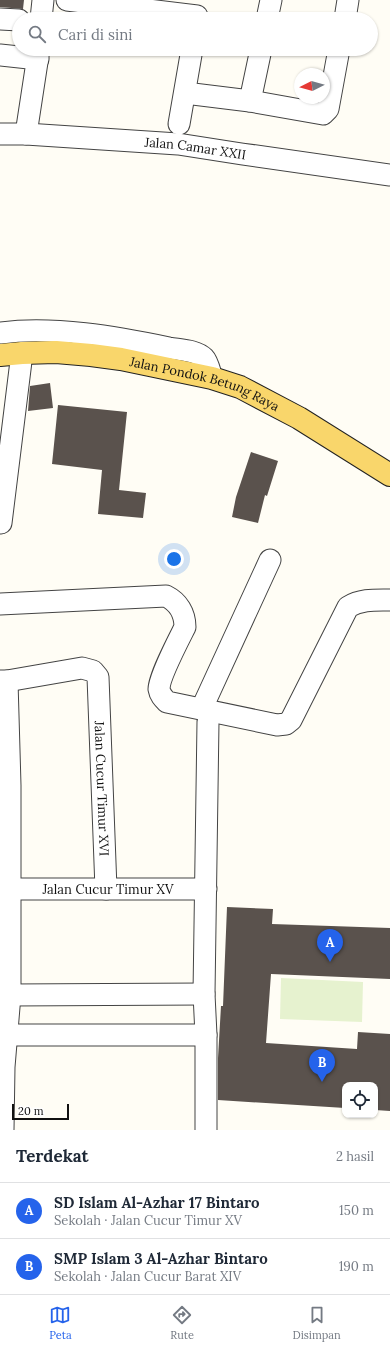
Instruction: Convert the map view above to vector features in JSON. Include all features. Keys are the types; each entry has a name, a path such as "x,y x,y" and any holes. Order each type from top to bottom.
{"main road":[{"name":"Jalan Pondok Betung Raya","path":"0,355 56,352 91,355 121,359 212,378 240,387 299,418 390,475"}],"street":[{"path":"42,12 43,0"},
{"path":"67,0 197,12"},
{"path":"268,12 271,0"},
{"path":"346,12 348,0"},
{"path":"0,19 12,20"},
{"path":"0,55 12,55"},
{"path":"26,134 38,56"},
{"path":"179,124 191,56"},
{"path":"250,101 260,56"},
{"path":"185,92 250,101 321,114 328,109 338,56"},
{"name":"Jalan Camar XXII","path":"0,134 26,134 178,144 390,175"},
{"path":"0,334 36,331 80,333 195,353 205,359 212,378"},
{"path":"1,522 22,353"},
{"path":"206,1130 206,1035 204,994 206,889 205,715 270,560"},
{"path":"0,604 166,596 174,600 181,611 185,618 185,627 162,679 160,689 162,697 167,702 205,715 277,725 286,724 290,720 348,607 355,602 366,600 390,600"},
{"name":"Jalan Cucur Timur XVI","path":"4,681 82,668 93,671 98,677 106,889"},
{"path":"4,681 5,786 10,889 5,961 10,995 8,1035 2,1066 4,1130"},
{"name":"Jalan Cucur Timur XV","path":"10,889 206,889"},
{"path":"10,995 204,994"},
{"path":"8,1035 206,1035"}],"green space":[{"path":"281,978 363,982 362,1022 280,1019"}],"building":[{"path":"0,0 24,0 23,9 0,7"},
{"path":"50,383 53,408 28,411 30,386"},
{"path":"58,405 127,412 119,490 146,493 143,518 98,514 102,470 52,464"},
{"path":"251,452 278,461 267,496 265,495 258,523 232,517 236,497"},
{"path":"227,907 273,909 272,924 390,928 390,979 271,974 266,1043 357,1049 358,1032 390,1034 390,1111 378,1110 378,1082 342,1082 342,1108 218,1100 218,1058 221,1006 223,1006"}],"place":[{"name":"SD Islam Al-Azhar 17 Bintaro","path":"330,962"},
{"name":"SMP Islam 3 Al-Azhar Bintaro","path":"322,1082"}]}
